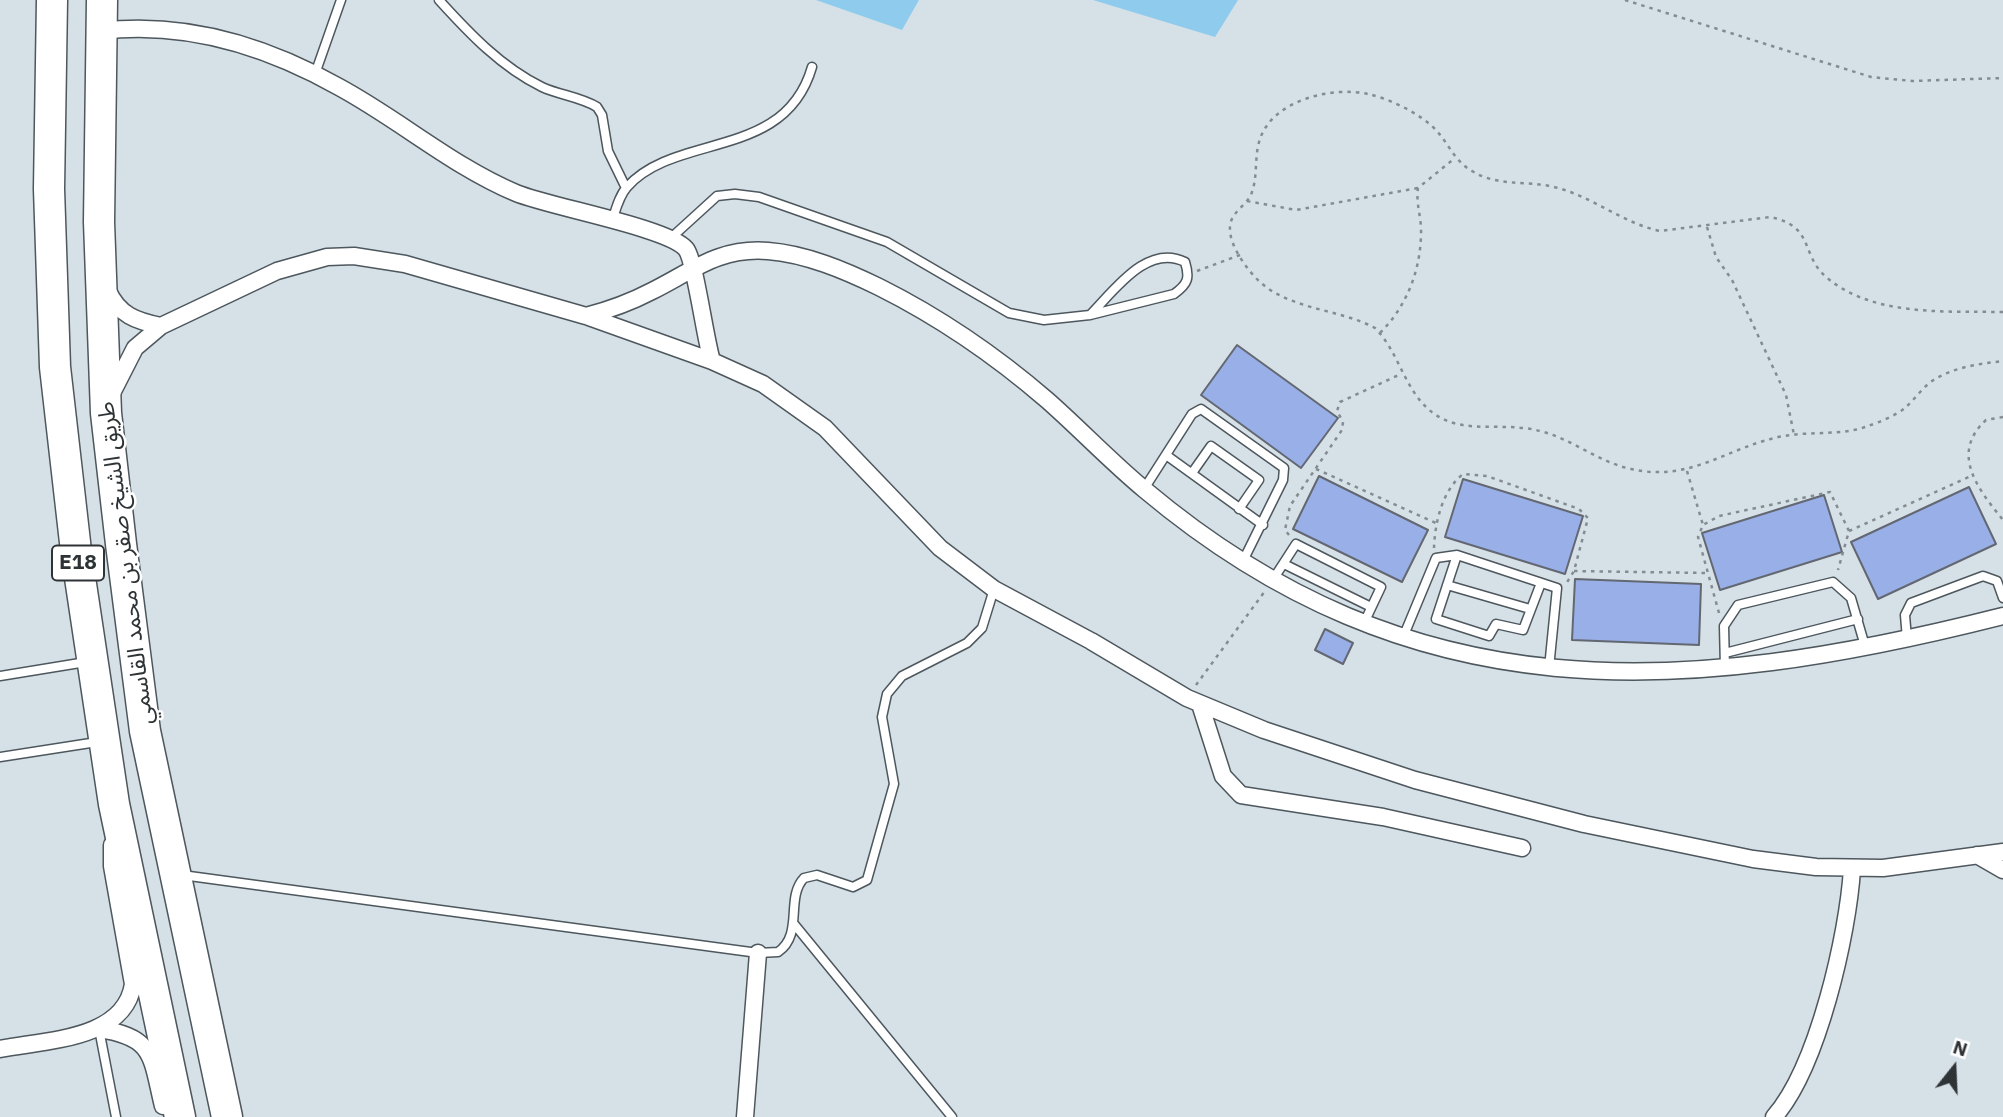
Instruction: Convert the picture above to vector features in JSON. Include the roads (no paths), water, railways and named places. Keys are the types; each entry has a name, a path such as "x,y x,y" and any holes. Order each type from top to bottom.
{"highway":[{"name":"طريق الشيخ صقر بن محمد القاسمي","path":"52,0 49,188 55,367 114,804 180,1117"},
{"name":"طريق الشيخ صقر بن محمد القاسمي","path":"102,0 101,273 106,413 145,732 227,1117"}],"street":[{"path":"101,31 136,27 222,38 315,74 493,182 543,203 672,237 686,249 693,267 712,361"},
{"path":"586,316 642,296 693,267 731,252 770,251 838,269 947,324 1034,390 1144,489 1242,563 1364,624 1403,638 1502,662 1549,668 1666,673 1725,661 1865,649 2003,617"},
{"path":"106,413 126,362 135,348 161,326 277,271 315,260 354,256 405,264 586,316 712,361 764,384 825,428 940,548 993,589 1091,641 1193,701 1278,735 1415,780 1584,824 1753,859 1852,869 1925,864 2003,852"},
{"path":"101,273 115,306 136,321 161,326"},
{"path":"1193,701 1223,776 1241,794 1382,817 1522,848"},
{"path":"99,1029 124,1010 131,1000 133,984 111,866 114,804"},
{"path":"1977,855 2003,870"},
{"path":"1774,1117 1801,1070 1813,1040 1850,907 1852,869"},
{"path":"746,1117 758,953"},
{"path":"0,1049 99,1029 133,1036 143,1046 153,1064 166,1117"}],"lane":[{"path":"315,74 341,0"},
{"path":"439,0 474,37 514,70 543,88 594,105 600,110 608,151 626,188"},
{"path":"612,221 626,188 660,164 744,135 778,118 803,90 811,67"},
{"path":"672,237 717,196 735,194 759,197 887,242 1009,313 1045,320 1090,315 1174,294 1186,285 1189,275 1185,262 1173,256 1159,256 1141,266 1090,315"},
{"path":"1144,489 1192,414 1201,409 1284,468 1283,480 1242,563"},
{"path":"1192,473 1211,446 1259,480 1239,509"},
{"path":"1166,455 1263,524"},
{"path":"1273,580 1296,544 1381,587 1364,624"},
{"path":"1457,555 1436,619 1489,636 1496,624 1522,630 1541,583"},
{"path":"1403,638 1436,558 1457,555 1558,588 1549,668"},
{"path":"1284,564 1371,607"},
{"path":"1907,641 1906,615 1911,603 1983,576 1997,581 2003,598"},
{"path":"1858,619 1725,661 1724,626 1738,605 1833,583 1852,598 1858,619 1865,649"},
{"path":"1447,585 1530,609"},
{"path":"177,874 770,953 783,948 794,924 796,889 804,878 817,875 853,887 867,880 894,784 882,717 887,694 902,676 967,643 982,628 993,589"},
{"path":"0,676 93,661"},
{"path":"0,757 104,740"},
{"path":"794,924 952,1117"},
{"path":"99,1029 116,1117"}]}
